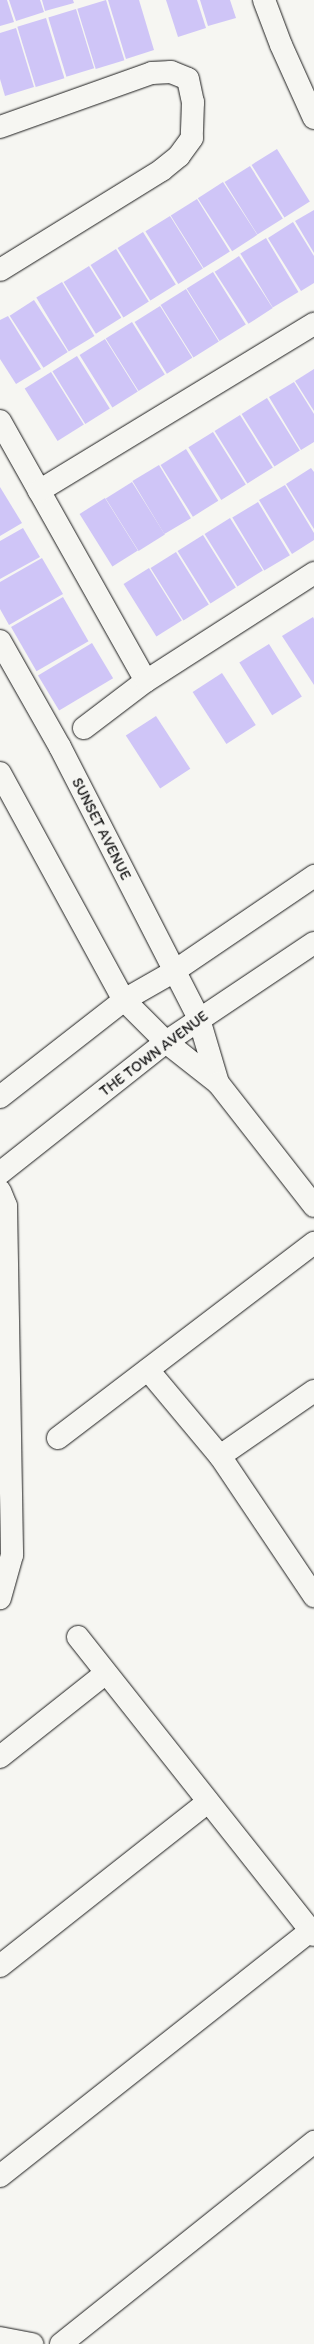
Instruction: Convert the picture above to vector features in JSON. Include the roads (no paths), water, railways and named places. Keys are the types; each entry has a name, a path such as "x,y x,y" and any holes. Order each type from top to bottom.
{"street":[{"path":"264,0 281,45 314,118"},
{"path":"0,127 152,73 171,72 188,79 193,102 192,138 180,156 162,170 0,270"},
{"path":"39,491 314,324"},
{"path":"0,421 146,681"},
{"path":"84,728 146,681 314,573"},
{"name":"SUNSET AVENUE","path":"0,641 60,747 173,972 199,1019 218,1083"},
{"path":"0,773 124,1000 166,1042 218,1083 314,1206"},
{"path":"0,1097 124,1000 173,972 314,876"},
{"name":"THE TOWN AVENUE","path":"0,1174 166,1042 314,943"},
{"path":"0,1191 6,1206 12,1555 0,1598"},
{"path":"58,1438 314,1243"},
{"path":"148,1370 220,1456 314,1596"},
{"path":"220,1456 314,1391"},
{"path":"0,2176 312,1933 78,1637"},
{"path":"0,1757 106,1673"},
{"path":"0,1966 208,1802"},
{"path":"60,2344 314,2142"},
{"path":"0,2338 32,2344"}]}
